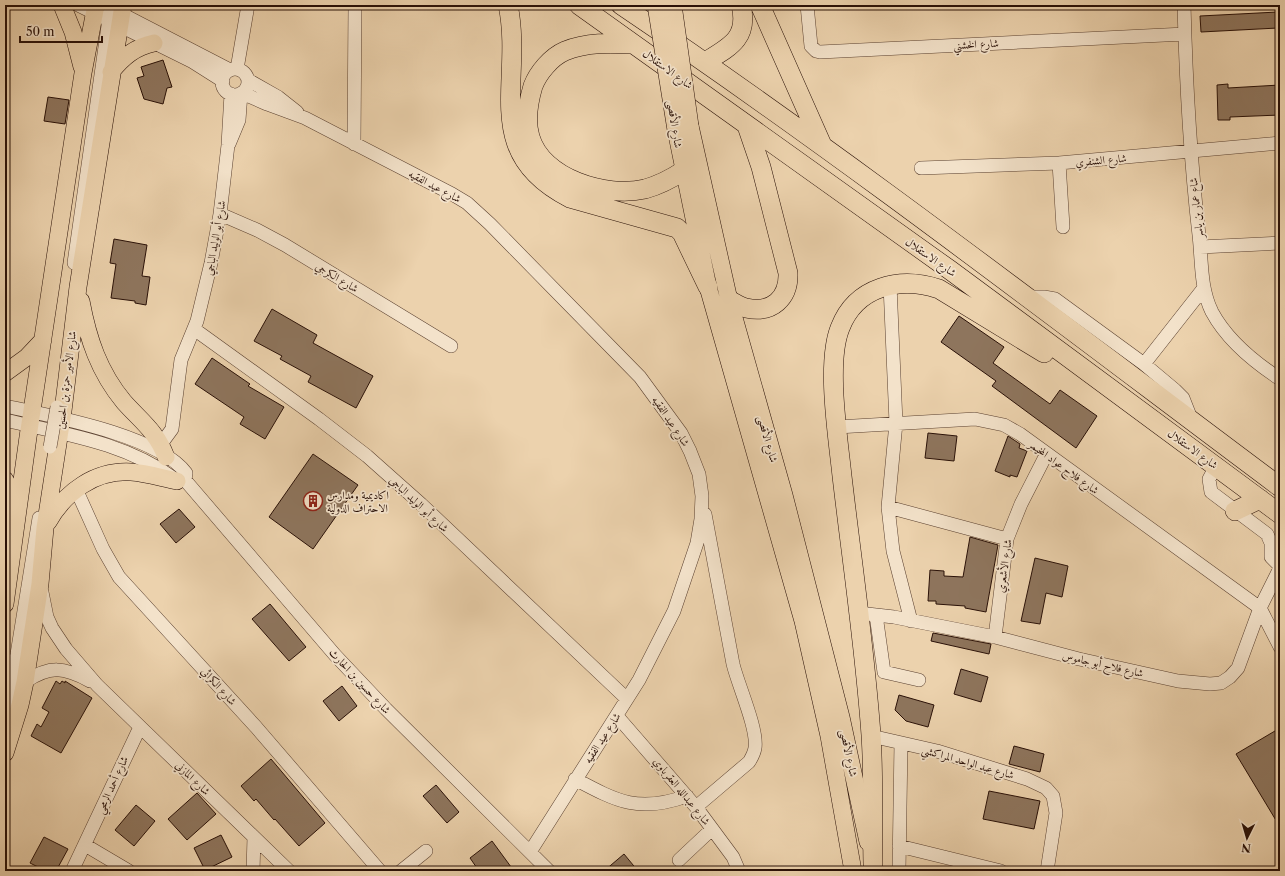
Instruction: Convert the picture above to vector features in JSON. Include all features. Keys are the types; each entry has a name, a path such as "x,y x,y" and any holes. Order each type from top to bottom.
{"highway":[{"path":"508,5 511,38 512,121 519,151 527,166 540,179 570,198 677,228 682,233 708,286"},
{"name":"شارع الاستقلال","path":"579,5 950,270 1280,514"},
{"name":"شارع الاستقلال","path":"621,5 705,62 822,147 1027,297 1280,486"},
{"path":"705,62 732,46 739,36 743,16 741,5"},
{"path":"760,5 822,147"},
{"path":"634,44 606,42 583,45 563,52 544,68 535,82 529,99 527,117 530,138 542,157 556,172 577,182 599,189 624,191 644,189 664,183 683,171"},
{"path":"729,300 745,308 765,308 777,303 785,293 788,285 788,273 761,167 747,126"},
{"path":"873,867 867,614 837,427 834,367 835,348 840,328 847,314 858,301 871,293 890,285 921,284 939,289 1070,369 1101,382"},
{"path":"1235,511 1260,499"}],"main road":[{"path":"62,5 73,32 83,73"},
{"name":"شارع الأقصى","path":"656,5 683,128 729,300 784,495 839,709 873,867"},
{"name":"شارع الأقصى","path":"673,5 683,128 683,171 708,286 804,621 829,736 853,871"},
{"path":"5,604 17,508 83,73 111,12"},
{"name":"شارع الأمير حمزة بن الحسين","path":"5,753 20,705 25,682 40,584 57,427 111,72 111,12"},
{"path":"111,72 130,52 142,46 154,43"},
{"path":"78,287 89,338 102,369 121,398 154,432 164,450"},
{"path":"5,373 27,358 43,340"},
{"path":"45,528 54,512 76,489 103,475 132,472 181,481"},
{"path":"5,480 17,508"}],"street":[{"path":"78,5 111,12 174,48 193,62 230,74 244,72 248,80 247,87 238,93 224,89 230,74 248,5"},
{"path":"354,144 355,5"},
{"name":"شارع الخشني","path":"807,5 811,46 816,52 1185,34"},
{"name":"شاع عمار بن ياسر","path":"1184,5 1190,152 1203,289 1212,311 1227,335 1247,354 1280,380"},
{"path":"111,12 154,43 174,48"},
{"path":"5,725 17,683 57,427 83,190 111,12"},
{"name":"شارع عيد الفقيه","path":"248,80 278,97 305,118"},
{"name":"شارع عيد الفقيه","path":"238,93 305,118 467,203 490,224 640,377 681,433 699,474 702,496 701,519 697,543 674,611 639,680 530,852"},
{"name":"شارع أبو الوليد الباجي","path":"164,450 172,429 180,360 194,329 211,263 220,214 228,145 238,93"},
{"name":"شارع الشنفري","path":"921,168 1059,163 1280,143"},
{"path":"1059,163 1063,227"},
{"name":"شارع الكرجي","path":"220,214 257,230 285,245 451,346"},
{"path":"1200,247 1280,243"},
{"path":"890,285 896,424 888,507 893,551 911,621"},
{"path":"1144,364 1203,289"},
{"path":"1027,297 1044,297 1055,299 1144,364 1183,398 1192,421"},
{"name":"شارع أبو الوليد الباجي","path":"194,329 319,419 366,456 421,504 627,699"},
{"path":"5,406 31,419"},
{"path":"5,420 31,419"},
{"name":"شارع حسين بن الحارث","path":"31,419 128,453 150,463 181,481 335,655 386,709 549,871"},
{"name":"شارع فلاح عواد المخيمر","path":"837,427 975,419 1004,425 1020,434 1046,455 1260,608"},
{"path":"5,707 17,654 57,427"},
{"name":"شارع حسين بن الحارث","path":"57,427 129,438 164,450 185,472 186,476 181,481"},
{"name":"شارع الأشعري","path":"996,637 1007,539 1012,523 1046,455"},
{"path":"1216,466 1208,479 1209,488 1214,496 1269,536 1271,542 1271,558 1280,567"},
{"name":"شارع الكراثي","path":"76,489 103,549 120,577 256,727 380,871"},
{"path":"696,807 749,762 754,754 755,747 755,735 733,664 714,570 702,496"},
{"path":"888,507 1007,539"},
{"name":"شارع فلاح أبو جاموس","path":"867,614 996,637 1079,660 1178,681 1210,684 1221,683 1230,677 1238,668 1260,608 1280,567"},
{"name":"شارع المازني","path":"40,584 47,617 52,628 66,649 97,685 289,871"},
{"path":"1260,608 1280,647"},
{"path":"867,614 884,672 919,680"},
{"name":"شارع المازني","path":"25,682 46,670 54,669 71,672 97,685"},
{"name":"شارع عبدالله العقرباوي","path":"617,716 688,796 733,857 739,871"},
{"name":"شارع أحمد الرمحي","path":"72,871 86,845 140,727"},
{"name":"شارع عبد الواحد المراكشي","path":"871,736 937,752 1040,784 1053,796 1056,813 1047,871"},
{"path":"899,871 901,743"},
{"path":"575,779 618,801 635,805 672,801 688,796"},
{"path":"679,860 712,829"},
{"path":"253,871 254,838"},
{"path":"86,845 129,871"},
{"path":"899,846 1001,871"},
{"path":"401,871 426,851"}],"building":[{"path":"1278,12 1278,28 1201,32 1200,16"},
{"path":"163,60 172,87 167,88 163,104 144,99 137,78 144,76 141,67"},
{"path":"1228,84 1228,88 1280,85 1280,115 1230,117 1230,120 1218,120 1217,85"},
{"path":"48,97 69,100 65,124 44,121"},
{"path":"114,239 147,245 142,276 150,277 146,305 135,303 135,301 111,298 116,264 110,263"},
{"path":"272,309 317,335 313,343 373,376 356,408 308,382 311,376 280,359 282,356 254,341"},
{"path":"959,316 1004,347 993,363 1050,404 1060,390 1097,416 1076,448 992,386 996,381 941,342"},
{"path":"212,358 250,384 248,386 284,407 265,439 240,424 244,417 195,384"},
{"path":"928,433 957,436 954,461 925,458"},
{"path":"1008,436 1020,444 1019,448 1027,451 1017,477 1010,475 1010,477 995,471"},
{"name":"اكاديمية ومدارس الاحتراف الدولية","path":"313,454 358,485 313,549 269,517"},
{"path":"179,509 195,527 176,543 160,524"},
{"path":"970,537 998,545 986,612 965,608 965,606 936,604 936,601 928,601 930,570 944,571 944,576 963,577"},
{"path":"1035,558 1068,566 1062,597 1046,593 1040,624 1021,621"},
{"path":"270,604 306,647 289,661 252,619"},
{"path":"933,633 991,644 989,654 931,641"},
{"path":"961,669 988,677 981,702 954,694"},
{"path":"56,681 60,684 62,681 65,683 65,681 92,698 61,753 31,736 37,724 41,727 49,712 42,708"},
{"path":"342,686 357,706 339,721 323,701"},
{"path":"899,695 934,705 928,727 906,721 895,710"},
{"path":"1280,728 1280,827 1236,754"},
{"path":"1014,746 1044,754 1040,772 1009,764"},
{"path":"271,759 325,823 299,846 256,799 254,801 241,786"},
{"path":"436,785 459,812 447,823 423,796"},
{"path":"989,791 1040,801 1034,829 983,819"},
{"path":"197,793 216,814 187,840 168,819"},
{"path":"136,805 155,821 134,846 115,830"},
{"path":"221,835 232,857 205,870 194,848"},
{"path":"44,837 68,849 56,871 46,871 30,863"},
{"path":"492,841 514,871 479,871 470,858"},
{"path":"624,854 638,871 604,871"}],"place":[{"name":"اكاديمية ومدارس الاحتراف الدولية","path":"313,501"}]}
